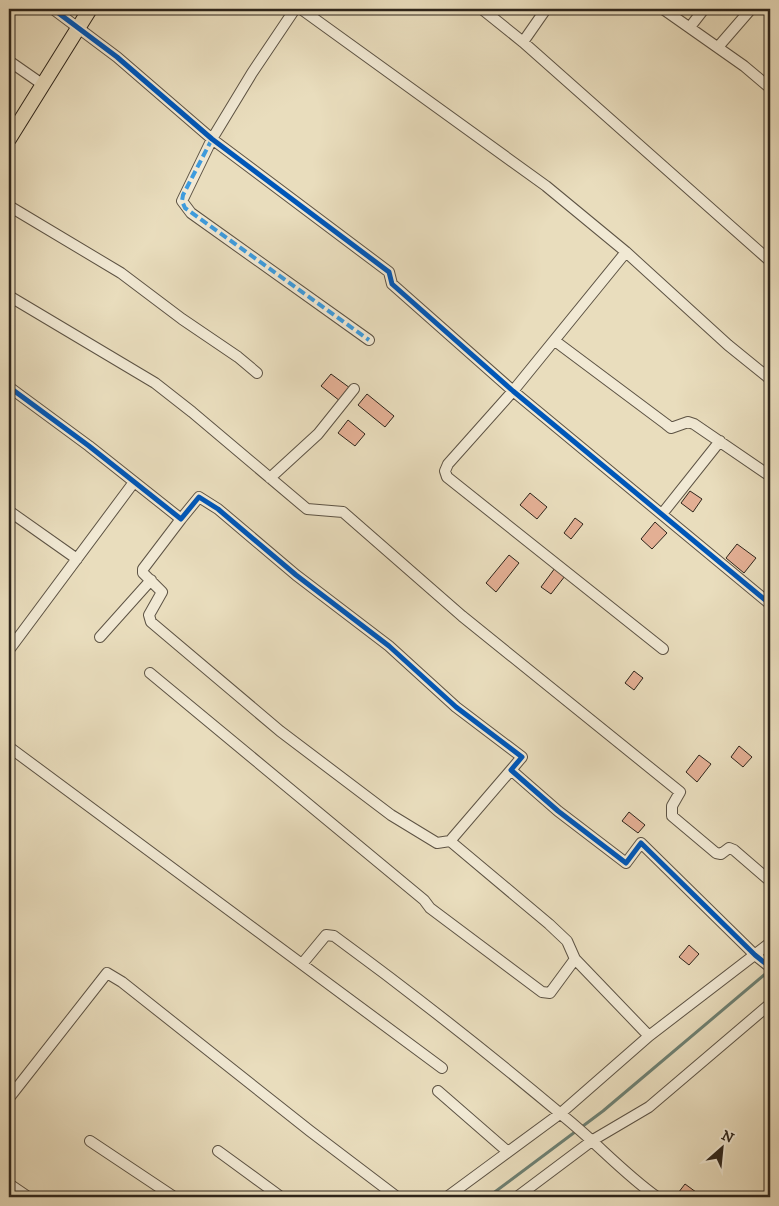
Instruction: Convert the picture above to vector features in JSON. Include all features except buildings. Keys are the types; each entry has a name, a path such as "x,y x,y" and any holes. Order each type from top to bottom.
{"main road":[{"path":"10,134 90,9"}],"street":[{"path":"53,9 117,57 212,139 389,272 392,284 513,391 770,604"},
{"path":"295,9 212,139 183,195 182,202 185,208 369,340"},
{"path":"301,9 546,186 626,252 728,345 770,379"},
{"path":"482,9 523,42 770,261"},
{"path":"523,42 546,9"},
{"path":"663,9 718,47 770,88"},
{"path":"690,28 704,9"},
{"path":"718,47 751,9"},
{"path":"9,61 42,84"},
{"path":"9,206 121,273 182,319 238,357 257,373"},
{"path":"626,252 555,341 448,464 445,471 448,477 663,649"},
{"path":"9,296 155,383 307,509 343,512 462,616 680,792 672,806 672,816 716,853 721,854 729,848 734,850 770,881"},
{"path":"555,341 671,428 688,422 694,424 770,476"},
{"path":"9,386 181,519"},
{"path":"270,478 318,434 354,389"},
{"path":"662,514 720,442"},
{"path":"9,650 134,482"},
{"path":"199,497 218,509 296,575 389,646 456,707 522,758 450,841 438,843 391,814 280,731 151,622 149,615 162,596 162,592 143,573 143,569 181,519 199,497"},
{"path":"9,511 77,559"},
{"path":"100,637 151,580"},
{"path":"150,673 424,900 430,908 542,992 550,993 575,959"},
{"path":"9,747 442,1068"},
{"path":"511,770 558,811 626,863 641,843 770,967"},
{"path":"450,841 567,941 575,959 648,1036"},
{"path":"302,964 326,935 334,936 414,996 561,1113 593,1140 633,1180 657,1197"},
{"path":"447,1197 561,1113 648,1036 770,943"},
{"path":"9,1098 107,973 122,982 397,1197"},
{"path":"517,1197 593,1140 649,1107 770,1004"},
{"path":"438,1091 508,1152"},
{"path":"90,1141 174,1197"},
{"path":"218,1150 281,1197"},
{"path":"9,1184 28,1197"}],"waterway":[{"path":"488,1197 603,1111 770,970"}],"marked path":[{"path":"212,139 183,195 182,201 185,208 369,340"}],"cycle path":[{"path":"53,9 117,57 212,139 389,272 392,284 513,391 770,604"},
{"path":"9,387 89,446 181,519 199,497 218,509 296,575 389,646 456,707 522,757 511,770 558,811 626,863 641,843 755,955 770,967"}]}
